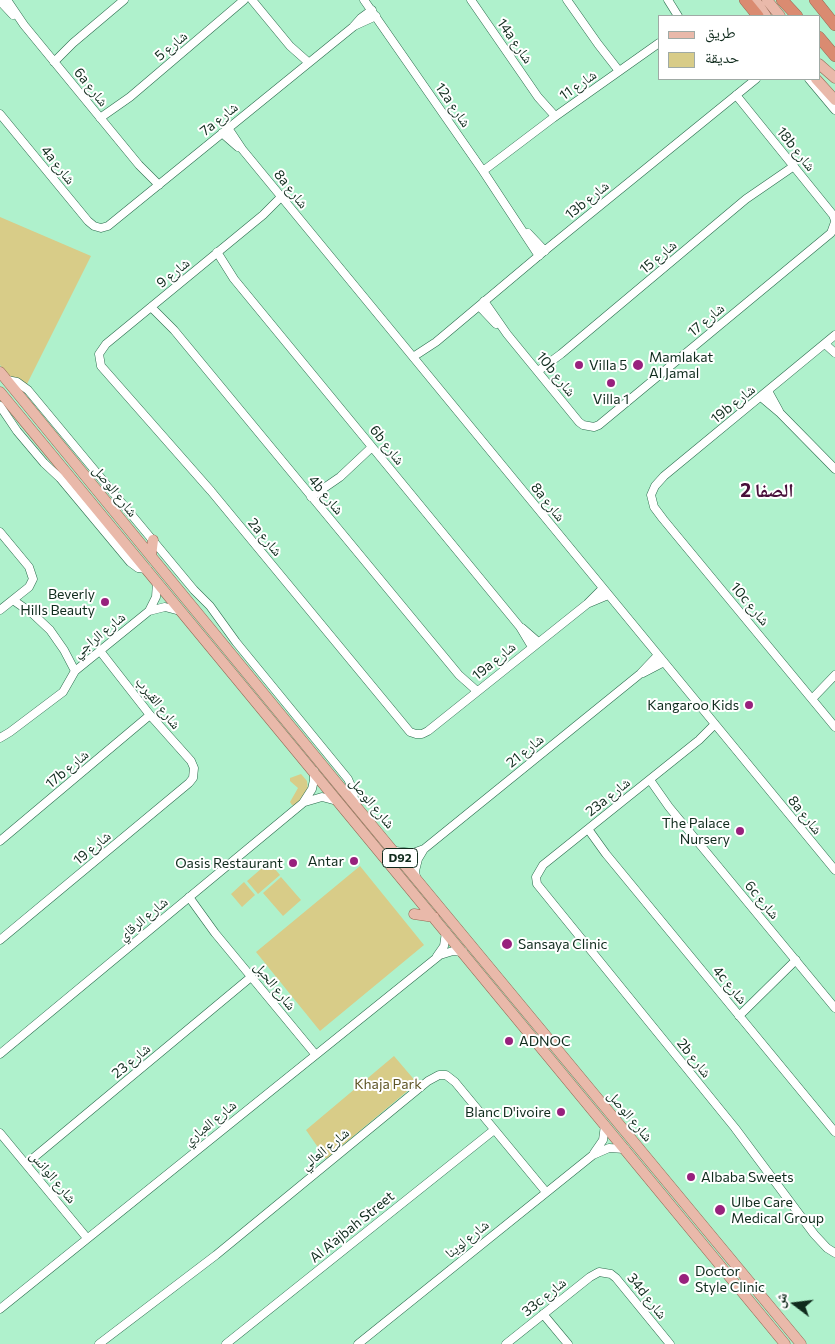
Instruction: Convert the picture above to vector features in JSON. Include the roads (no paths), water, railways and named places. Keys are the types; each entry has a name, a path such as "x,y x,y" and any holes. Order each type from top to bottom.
{"highway":[{"path":"745,0 757,15"},
{"path":"782,0 797,15"},
{"path":"791,0 802,15"},
{"path":"816,0 835,24"},
{"path":"820,38 835,56"}],"main road":[{"path":"755,0 765,15"},
{"path":"767,0 779,15"},
{"path":"820,65 835,78"},
{"path":"817,80 835,100"},
{"name":"شارع الوصل","path":"3,376 801,1344"},
{"name":"شارع الوصل","path":"0,392 785,1344"},
{"path":"151,556 153,540"},
{"path":"414,914 434,918"},
{"path":"589,1106 596,1105 598,1098"},
{"path":"632,1139 644,1142"},
{"path":"767,1303 768,1291"}],"street":[{"name":"6a شارع","path":"7,0 24,25 156,187"},
{"path":"52,59 124,0"},
{"name":"شارع 5","path":"102,121 244,0"},
{"name":"12a شارع","path":"364,0 519,225 542,254"},
{"name":"14a شارع","path":"471,0 553,118"},
{"path":"567,0 617,73"},
{"path":"668,0 677,15"},
{"name":"6a شارع","path":"0,1 24,25"},
{"path":"252,1 304,65"},
{"name":"شارع 5","path":"229,14 252,1"},
{"name":"7a شارع","path":"101,228 114,222 304,65 353,27 360,18 374,13"},
{"name":"شارع 11","path":"482,169 658,44"},
{"name":"13b شارع","path":"415,360 755,80"},
{"path":"810,80 835,110"},
{"name":"18b شارع","path":"736,95 834,215 835,222"},
{"name":"4a شارع","path":"0,114 88,221 94,226 101,228"},
{"name":"8a شارع","path":"225,131 835,870"},
{"name":"شارع 15","path":"540,374 561,354 732,211 792,164"},
{"name":"شارع 9","path":"99,354 106,344 283,200"},
{"name":"شارع 17","path":"588,427 599,425 831,233 835,222"},
{"name":"6b شارع","path":"214,255 535,644"},
{"name":"10b شارع","path":"481,304 579,422 588,427"},
{"name":"4b شارع","path":"154,305 459,675 477,691"},
{"path":"831,341 835,354"},
{"name":"19b شارع","path":"651,495 660,480 831,341"},
{"name":"2a شارع","path":"99,354 101,366 211,492 406,728 416,734"},
{"path":"3,376 17,382 28,390 194,590 210,606 236,642 348,778 355,805"},
{"path":"768,391 780,413"},
{"path":"761,397 780,413 835,469"},
{"name":"شارع الوصل","path":"0,406 17,431 44,464 60,478 129,560 138,568 147,569"},
{"path":"313,499 374,449"},
{"name":"10c شارع","path":"651,495 654,507 658,513 835,727"},
{"path":"0,532 32,571 32,582 27,589 0,610"},
{"path":"149,611 156,596 156,581"},
{"name":"19a شارع","path":"416,734 428,731 587,604 602,588"},
{"name":"19a شارع","path":"587,604 608,594"},
{"path":"13,600 33,614 50,630 64,650 75,671"},
{"path":"149,611 165,606 181,611"},
{"name":"شارع الراجي","path":"0,738 64,692 75,671 149,611"},
{"name":"شارع القيرب","path":"100,651 150,715 191,762 194,771"},
{"name":"شارع 21","path":"424,849 641,673 658,655"},
{"name":"شارع 21","path":"641,673 664,662"},
{"name":"4b شارع","path":"459,675 470,697"},
{"path":"810,696 835,675"},
{"name":"17b شارع","path":"0,841 150,715"},
{"name":"23a شارع","path":"536,877 543,865 716,726"},
{"name":"شارع 19","path":"0,940 189,784 193,778 194,771"},
{"name":"شارع الرقاي","path":"0,1054 303,803 312,789 314,771"},
{"name":"6c شارع","path":"648,781 835,1008"},
{"name":"شارع الرقاي","path":"303,803 322,797 338,801"},
{"name":"4c شارع","path":"586,831 835,1132"},
{"path":"395,852 413,853 424,849"},
{"path":"416,877 416,865 424,849"},
{"name":"2b شارع","path":"536,877 541,892 735,1128 814,1234 827,1248 835,1253"},
{"name":"شارع الحبل","path":"187,899 315,1054"},
{"name":"شارع العباري","path":"436,958 444,946 446,932"},
{"name":"شارع العباري","path":"0,1309 436,958 448,951 463,952"},
{"path":"737,1013 798,963"},
{"name":"شارع 23","path":"26,1164 251,977"},
{"name":"شارع العالي","path":"100,1344 216,1255 433,1077 446,1075 450,1077 546,1192"},
{"name":"شارع لوينا","path":"593,1155 603,1140 605,1125"},
{"name":"Al A’ajbah Street","path":"226,1344 494,1130"},
{"name":"شارع الوانس","path":"0,1133 87,1238"},
{"name":"شارع لوينا","path":"360,1343 593,1155 609,1148 625,1149"},
{"name":"33c شارع","path":"506,1344 590,1277 599,1272"},
{"name":"34d شارع","path":"599,1272 605,1272 616,1278 670,1344"},
{"path":"543,1314 568,1344"}],"place":[{"name":"Villa 5","path":"579,365"},
{"name":"Mamlakat Al Jamal","path":"638,365"},
{"name":"Villa 1","path":"611,383"},
{"name":"Beverly Hills Beauty","path":"105,602"},
{"name":"Kangaroo Kids","path":"749,705"},
{"name":"The Palace Nursery","path":"740,831"},
{"name":"Antar","path":"354,861"},
{"name":"Oasis Restaurant","path":"293,863"},
{"name":"Sansaya Clinic","path":"507,944"},
{"name":"ADNOC","path":"509,1041"},
{"name":"Blanc D'ivoire","path":"561,1112"},
{"name":"Albaba Sweets","path":"691,1177"},
{"name":"Ulbe Care Medical Group","path":"720,1210"},
{"name":"Doctor Style Clinic","path":"684,1279"}],"district":[{"name":"الصفا 2","path":"767,491"}],"park label":[{"name":"Khaja Park","path":"388,1084"}]}
